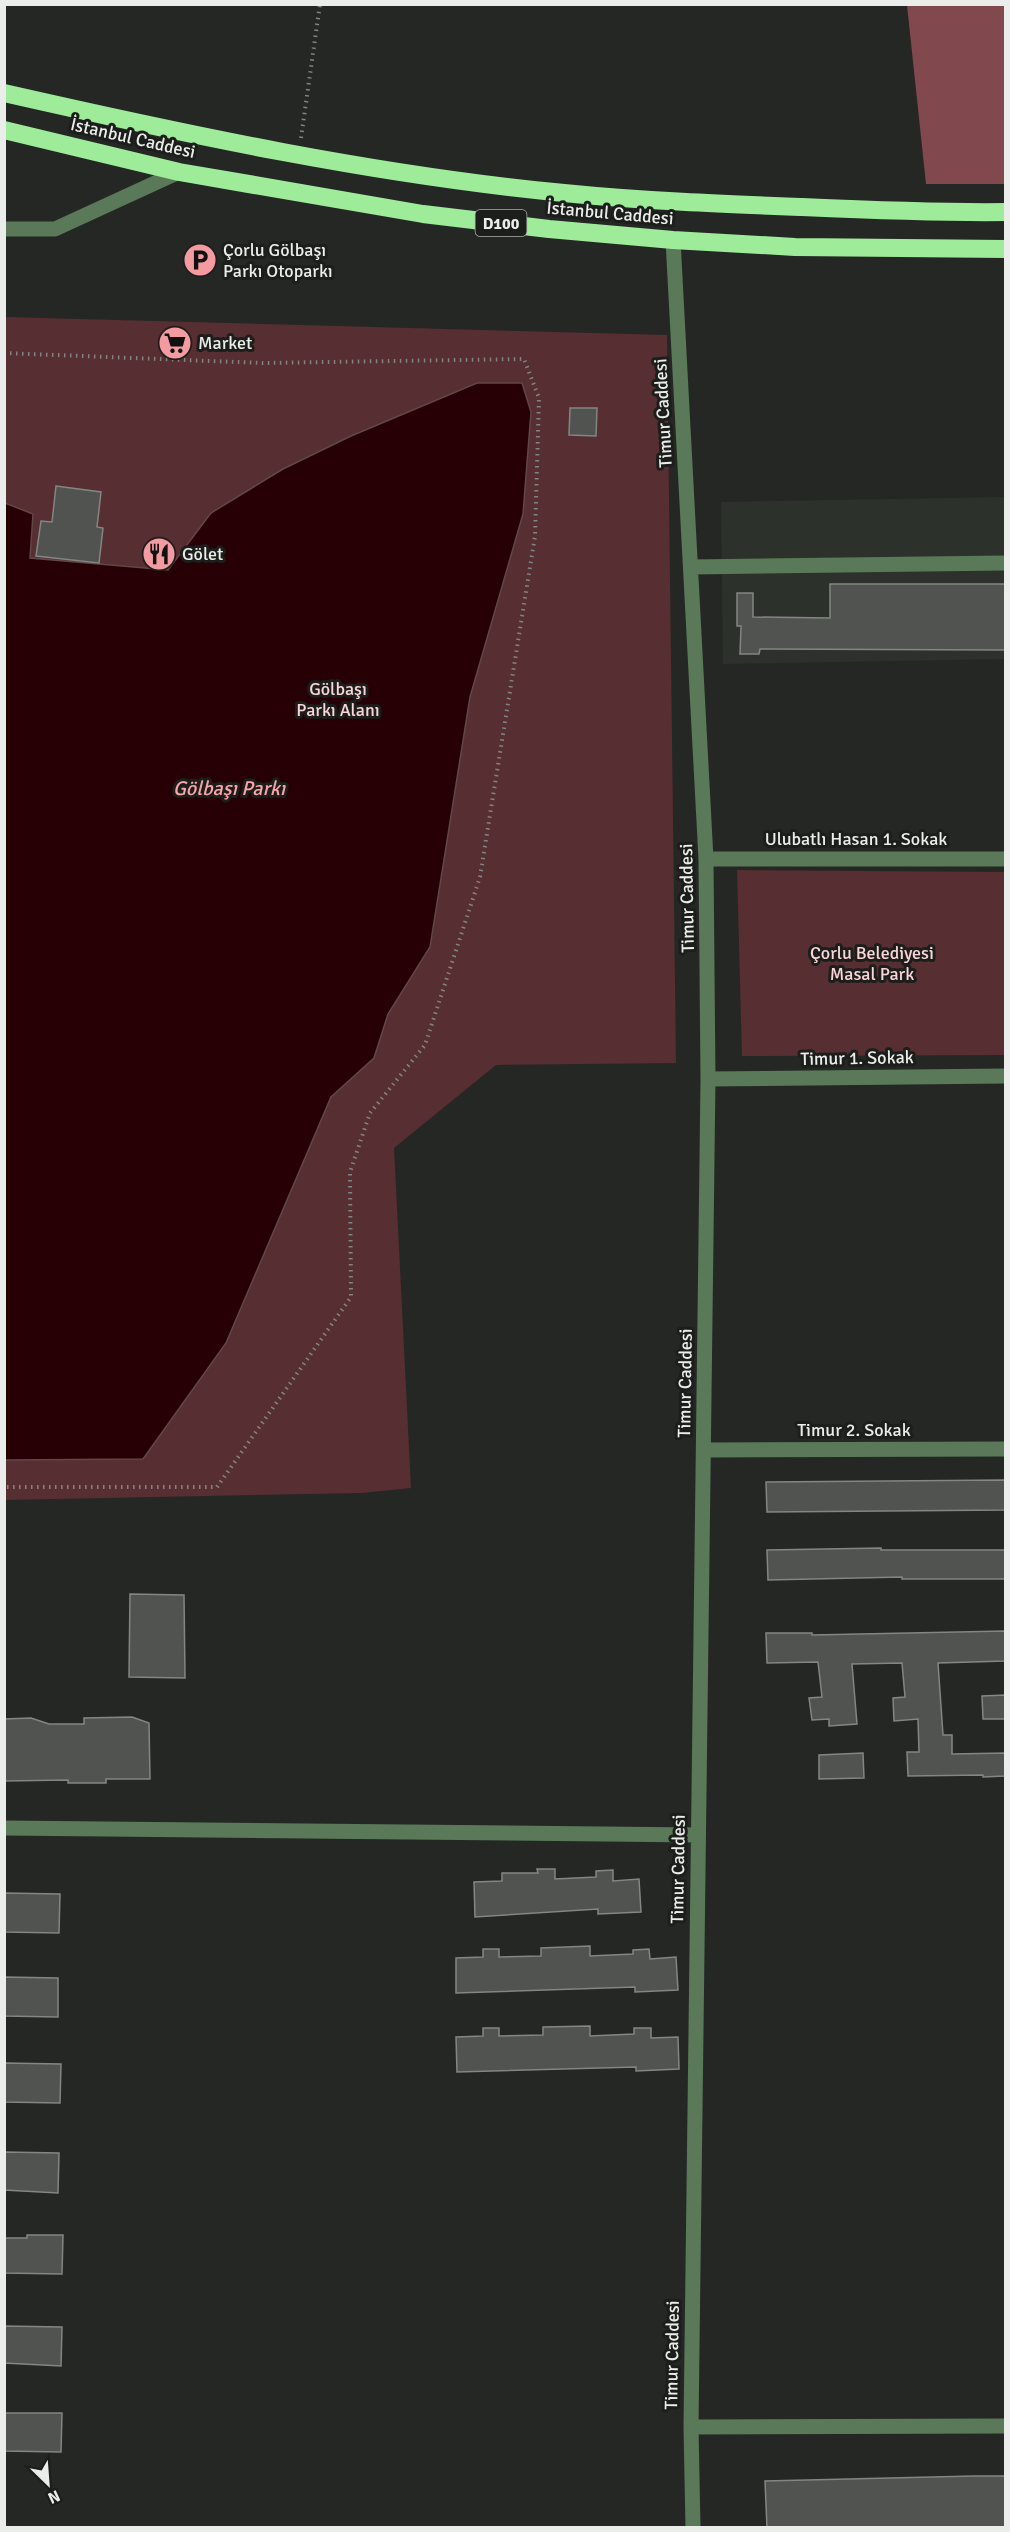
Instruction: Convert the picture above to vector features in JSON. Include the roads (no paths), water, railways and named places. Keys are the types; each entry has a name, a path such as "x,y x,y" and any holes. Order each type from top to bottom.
{"highway":[{"name":"İstanbul Caddesi","path":"4,93 181,134 435,177 563,193 685,203 938,212 1005,212"},
{"name":"İstanbul Caddesi","path":"4,130 179,172 423,214 549,229 673,240 795,247 1005,249"}],"street":[{"path":"4,229 55,229 179,172"},
{"name":"Timur Caddesi","path":"673,240 706,859 708,1079 691,2427 693,2528"},
{"path":"691,567 1005,563"},
{"name":"Ulubatlı Hasan 1. Sokak","path":"706,859 1005,859"},
{"name":"Timur 1. Sokak","path":"708,1079 1005,1076"},
{"name":"Timur 2. Sokak","path":"704,1450 1005,1449"},
{"path":"4,1828 698,1835"},
{"path":"691,2427 1005,2426"}],"water":[{"name":"Gölbaşı Parkı","path":"477,383 522,383 531,412 523,514 470,697 430,947 388,1014 374,1058 331,1097 226,1343 143,1459 5,1460 5,503 33,514 30,558 168,570 211,513 283,469 351,436"}],"place":[{"name":"Çorlu Gölbaşı Parkı Otoparkı","path":"200,260"},
{"name":"Market","path":"175,343"},
{"name":"Gölet","path":"159,554"}],"park label":[{"name":"Gölbaşı Parkı Alanı","path":"338,699"},
{"name":"Çorlu Belediyesi Masal Park","path":"872,963"}]}
